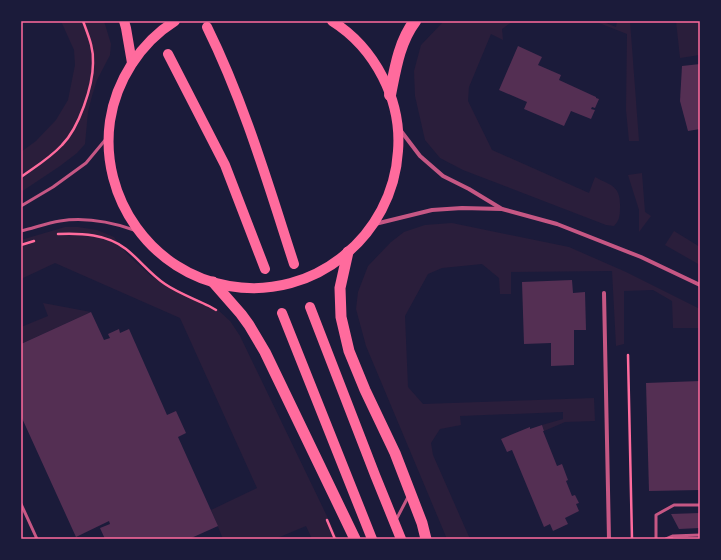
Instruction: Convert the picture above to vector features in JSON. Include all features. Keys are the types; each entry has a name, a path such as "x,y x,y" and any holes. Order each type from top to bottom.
{"highway":[{"path":"390,95 398,60 404,42 415,21"},
{"path":"348,252 340,288 340,317 349,351 365,390 395,453 422,523 426,539"},
{"path":"213,282 241,314 261,346 355,539"}],"main road":[{"path":"124,21 132,63"},
{"path":"175,21 154,37 132,63 116,96 111,114 108,136 109,161 115,188 126,212 138,231 169,261 184,270 213,282 230,286 249,287 281,285 311,276 338,261 374,224 389,194 394,180 398,150 398,128 390,95 380,72 362,47 349,34 332,21"},
{"path":"207,27 221,55 254,142 294,264"},
{"path":"168,54 225,165 265,269"},
{"path":"310,307 401,539"},
{"path":"282,313 372,539"}],"street":[{"path":"398,128 420,156 443,176 469,189 502,209"},
{"path":"374,224 432,210 462,208 502,209 557,224 641,257 700,285"},
{"path":"604,293 610,539"}],"lane":[{"path":"21,206 53,187 86,163 108,136"},
{"path":"21,232 60,221 82,219 120,225 138,231"},
{"path":"395,524 410,492"},
{"path":"21,504 37,539"},
{"path":"656,539 656,515 674,505 700,505"},
{"path":"340,507 351,539"},
{"path":"666,539 673,536 700,535"}],"path":[{"path":"21,177 62,146 76,125 84,105 92,77 94,63 92,48 84,21"},
{"path":"51,236 58,234 80,233 113,241 126,248 165,284 209,306 221,314"},
{"path":"21,245 36,240"},
{"path":"628,355 632,539"},
{"path":"325,515 335,539"}],"shaded area":[{"path":"61,21 104,21 111,44 110,55 97,80 92,96 88,112 85,144 77,153 60,166 21,192 21,152 36,141 56,120 68,100 75,65 74,50"},
{"path":"444,21 513,21 502,29 503,40 491,34 469,87 468,101 492,150 589,193 595,177 611,185 617,191 620,201 619,216 614,226 606,225 463,170 440,158 425,140 415,96 414,71 421,45"},
{"path":"601,21 616,27 617,21 630,21 639,141 629,141 626,110 627,34 599,23"},
{"path":"676,21 700,21 700,55 680,58"},
{"path":"642,173 645,212 651,216 639,232 639,210 628,175"},
{"path":"452,223 569,247 626,272 700,309 700,328 673,328 672,301 653,290 624,291 624,344 616,346 612,271 511,272 511,294 500,294 499,278 482,264 442,268 428,274 405,316 408,387 423,404 594,398 595,421 565,422 544,431 542,425 563,419 563,412 460,416 461,425 440,429 431,443 433,455 470,539 447,539 366,346 356,309 358,292 368,266 391,242 404,232 425,225"},
{"path":"65,227 78,227 97,230 114,237 127,254 151,276 180,294 208,304 217,309 230,321 240,336 338,539 312,539 306,526 275,539 223,539 211,510 257,488 180,318 55,263 21,279 21,240"},
{"path":"674,231 700,247 700,265 665,245"},
{"path":"43,303 91,312 21,344 21,327 48,316"}],"building":[{"path":"518,46 542,57 538,65 561,75 559,80 599,99 595,108 592,107 591,109 595,110 591,119 571,111 564,126 524,109 527,102 499,90"},
{"path":"700,64 700,129 688,131 680,101 682,66"},
{"path":"572,280 573,293 585,292 586,330 574,330 574,365 551,366 551,343 524,344 522,282"},
{"path":"91,312 104,340 110,338 108,334 119,329 120,333 129,329 167,415 176,411 186,433 178,437 218,526 189,539 105,539 100,528 110,524 109,521 76,537 21,416 21,344"},
{"path":"700,381 700,490 649,491 646,383"},
{"path":"542,425 557,466 562,464 568,480 566,481 572,496 575,495 579,503 576,504 579,511 565,518 568,524 553,531 550,524 544,527 512,450 507,452 501,439 530,427 530,429"},
{"path":"700,513 700,528 679,529 671,514"}]}
